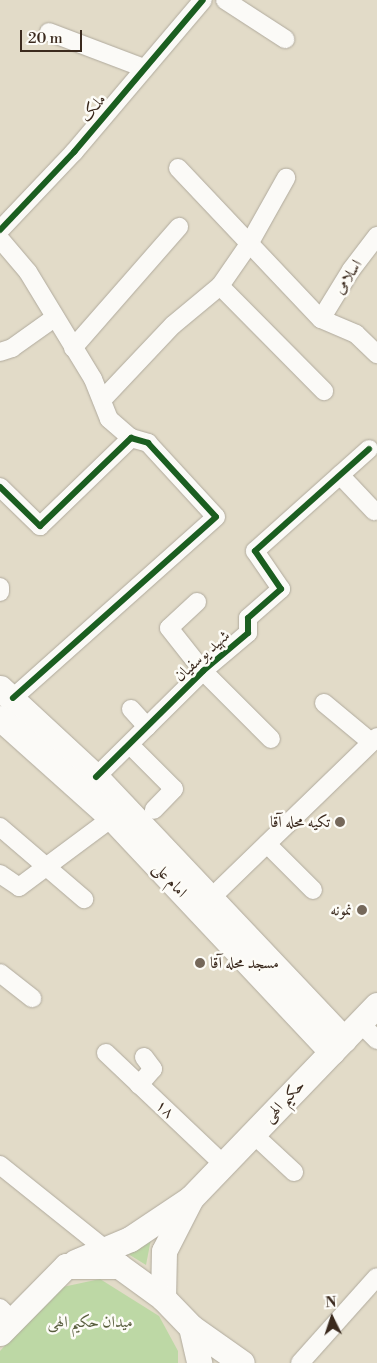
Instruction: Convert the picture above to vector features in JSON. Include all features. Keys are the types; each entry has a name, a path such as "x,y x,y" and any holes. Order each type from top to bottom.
{"main road":[{"path":"4,701 96,777 345,1038"},
{"name":"امام علی","path":"4,701 112,818 345,1038"},
{"name":"حکیم الهی","path":"191,1198 377,1004"},
{"path":"4,1320 66,1266 130,1239 191,1198"},
{"path":"163,1298 164,1251 191,1198"},
{"path":"66,1266 119,1266 163,1298 191,1327 242,1363"},
{"path":"191,1327 199,1363"}],"street":[{"path":"225,0 285,39"},
{"name":"ملک","path":"0,230 74,152 144,68 193,3"},
{"path":"50,32 144,68"},
{"path":"178,168 321,319 356,334 377,354"},
{"path":"102,400 173,324 220,286 249,244 286,178"},
{"path":"73,348 179,227"},
{"name":"اسلامی","path":"321,319 351,270 377,236"},
{"path":"0,239 28,272 54,318 93,379 109,419 131,438 148,443 216,516 4,701"},
{"path":"220,286 324,391"},
{"path":"0,352 12,348 54,318"},
{"path":"0,487 40,526 131,438"},
{"name":"شهید یوسفیان","path":"96,777 204,671 248,633 248,618 281,589 255,551 369,449"},
{"path":"340,475 374,511"},
{"path":"0,587 0,592"},
{"path":"197,602 169,628 204,671 271,738"},
{"path":"212,897 374,739 324,703"},
{"path":"130,709 147,727"},
{"path":"130,745 174,789 154,810"},
{"path":"0,874 19,887 112,818"},
{"path":"0,827 84,898"},
{"path":"267,844 313,890"},
{"path":"0,973 32,998"},
{"path":"345,1038 377,1040"},
{"name":"۱۸","path":"106,1053 223,1164"},
{"path":"139,1085 153,1069 144,1057"},
{"path":"253,1134 294,1172"},
{"path":"0,1165 105,1249"},
{"path":"300,1363 377,1277"}],"green space":[{"path":"151,1239 146,1265 125,1252"},
{"name":"میدان حکیم الهی","path":"100,1279 159,1316 178,1351 178,1363 0,1363 0,1351 58,1288"}],"cycle path":[{"path":"0,230 74,152 203,0"},
{"path":"0,487 40,526 131,438 148,443 216,517 13,698"},
{"path":"96,777 203,671 248,633 248,618 281,589 255,551 369,449"}],"place":[{"name":"تکیه محله آقا","path":"340,822"},
{"name":"نمونه","path":"362,910"},
{"name":"مسجد محله آقا","path":"200,963"}]}
